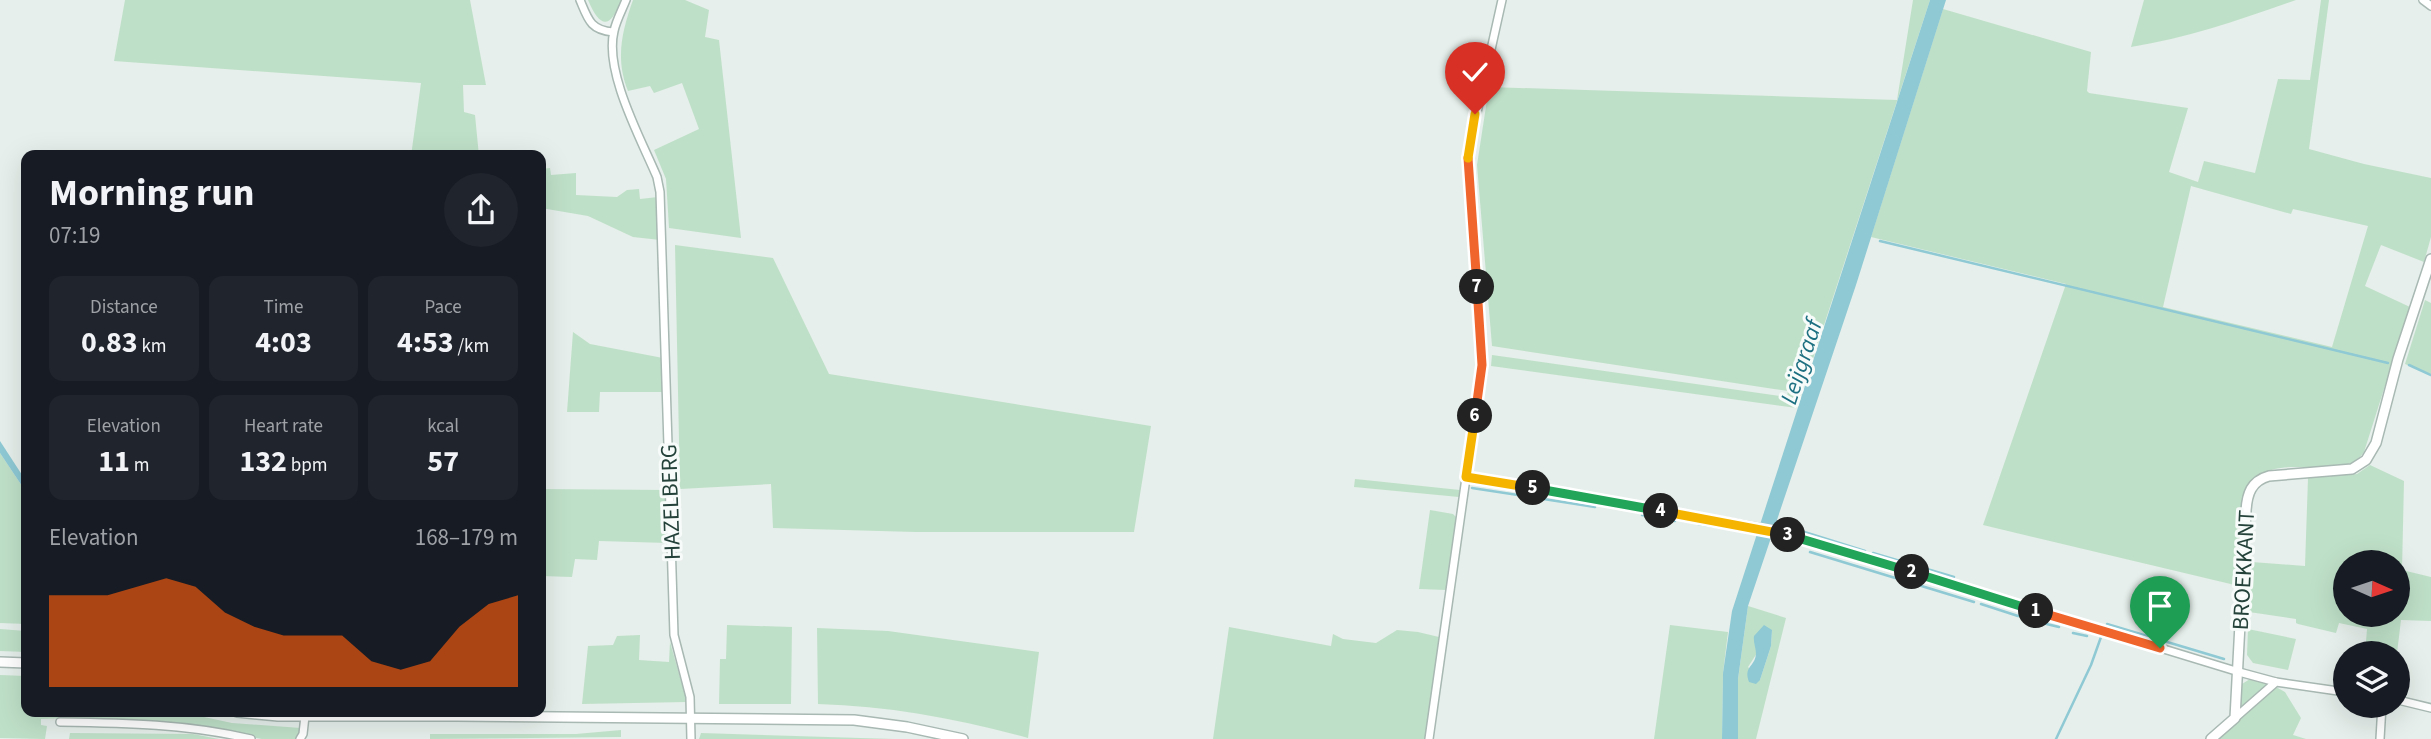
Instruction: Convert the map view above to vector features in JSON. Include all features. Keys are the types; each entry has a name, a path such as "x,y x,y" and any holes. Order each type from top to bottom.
{"street":[{"path":"580,0 595,28 613,32 625,0"},
{"path":"1429,739 1482,365 1468,153 1502,0"},
{"path":"2423,0 2431,6"},
{"name":"HAZELBERG","path":"613,32 614,62 620,88 657,177 664,282 674,635 690,696 691,739"},
{"name":"BROEKKANT","path":"2235,718 2249,491 2261,478 2352,468 2366,460 2376,443 2398,359 2431,259"},
{"path":"1466,477 1774,530 2239,672 2276,682 2333,690"},
{"path":"0,662 21,663"},
{"path":"2211,739 2276,682"},
{"path":"2410,704 2431,708"},
{"path":"300,739 305,717"},
{"path":"535,717 854,720 963,739"},
{"path":"2380,739 2381,718"},
{"path":"60,722 145,723 197,728 251,739"}],"green space":[{"path":"125,0 470,0 486,85 463,85 464,112 475,115 478,150 412,150 421,83 114,61"},
{"path":"588,0 621,0 613,17 605,22 597,16"},
{"path":"633,0 685,0 709,10 705,37 719,40 741,238 669,228 666,179 654,150 699,129 682,83 654,93 650,86 628,91 621,56"},
{"path":"1913,0 1930,0 1797,408 1491,366 1492,355 1787,397 1788,391 1492,346 1477,165 1489,87 1897,100"},
{"path":"2144,0 2296,0 2194,33 2131,47"},
{"path":"2321,0 2329,0 2309,149 2431,178 2431,237 2424,262 2381,245 2365,286 2410,307 2364,452 2352,462 2337,467 2283,468 2266,472 2253,482 2243,500 2239,586 1983,525 2066,284 1871,237 1943,9 2091,52 2089,93 2188,108 2169,172 2198,182 2204,161 2255,173 2278,79 2310,80","holes":["2191,186 2291,214 2293,209 2368,226 2332,347 2163,307"]},
{"path":"546,168 550,168 551,175 576,173 576,195 617,197 627,190 639,189 640,199 658,197 660,240 633,237 588,216 546,209"},
{"path":"675,245 773,258 829,374 1151,426 1134,532 915,532 773,528 771,484 680,489"},
{"path":"2425,300 2431,303 2431,374 2405,364"},
{"path":"573,332 590,344 663,358 664,392 600,392 599,412 567,412"},
{"path":"0,453 21,484 21,624 0,623"},
{"path":"2370,465 2404,481 2402,550 2333,550 2333,627 2338,627 2336,633 2298,624 2296,619 2249,612 2252,562 2305,566 2308,478 2357,474"},
{"path":"1355,479 1460,490 1459,497 1354,487"},
{"path":"546,489 667,490 668,543 599,541 597,560 575,559 572,577 546,576"},
{"path":"1430,510 1453,514 1456,517 1446,590 1419,589"},
{"path":"2410,572 2431,577 2431,621 2410,620"},
{"path":"1748,606 1786,618 1756,739 1738,739 1738,679","holes":["1772,630 1771,646 1760,680 1748,667"]},
{"path":"727,625 792,627 791,704 719,704 720,659 726,659"},
{"path":"1670,625 1728,632 1723,673 1722,739 1654,739"},
{"path":"1229,627 1331,646 1333,634 1343,639 1376,643 1397,630 1439,637 1425,739 1213,739"},
{"path":"2358,627 2400,627 2398,641 2366,641 2367,629"},
{"path":"817,628 888,631 1039,652 1028,738 924,715 871,707 818,704"},
{"path":"0,629 21,631 21,652 0,651"},
{"path":"2248,629 2296,639 2288,670 2253,663 2247,655"},
{"path":"640,635 639,660 669,662 670,642 687,702 582,704 588,646 613,645 617,636"},
{"path":"0,675 21,676 21,717 204,717 232,723 301,728 297,739 262,739 194,726 67,718 41,719 41,725 47,726 45,739 0,738"},
{"path":"2250,679 2268,683 2268,686 2241,709 2242,684"},
{"path":"2276,687 2285,692 2301,718 2293,735 2306,739 2217,739"},
{"path":"621,730 621,737 430,739 430,734 576,734"},
{"path":"70,733 193,734 219,739 69,739"},
{"path":"701,733 894,739 699,739"}],"water":[{"path":"1930,0 1946,0 1856,285 1748,606 1738,679 1738,739 1722,739 1723,673 1732,611"},
{"path":"0,441 21,473 21,484 0,453"},
{"path":"1764,625 1772,630 1771,646 1760,680 1756,684 1749,682 1747,673 1756,654 1754,636"}],"waterway":[{"path":"1880,241 2388,363"},
{"path":"2409,365 2431,375"},
{"path":"1472,488 1595,507"},
{"path":"1642,515 1675,521"},
{"path":"1698,524 1743,531"},
{"path":"1782,525 1865,551"},
{"path":"1810,552 1974,602"},
{"path":"1873,553 1954,577"},
{"path":"1981,604 2018,616"},
{"path":"2034,621 2059,627"},
{"path":"2107,624 2224,659"},
{"path":"2073,633 2087,636"},
{"path":"2056,739 2091,665 2101,637"}],"route":[{"path":"1475,114 1468,153 1468,180 1482,365 1466,477 1774,530 2160,648"}],"water label":[{"name":"Leijgraaf","path":"1801,362"}]}
